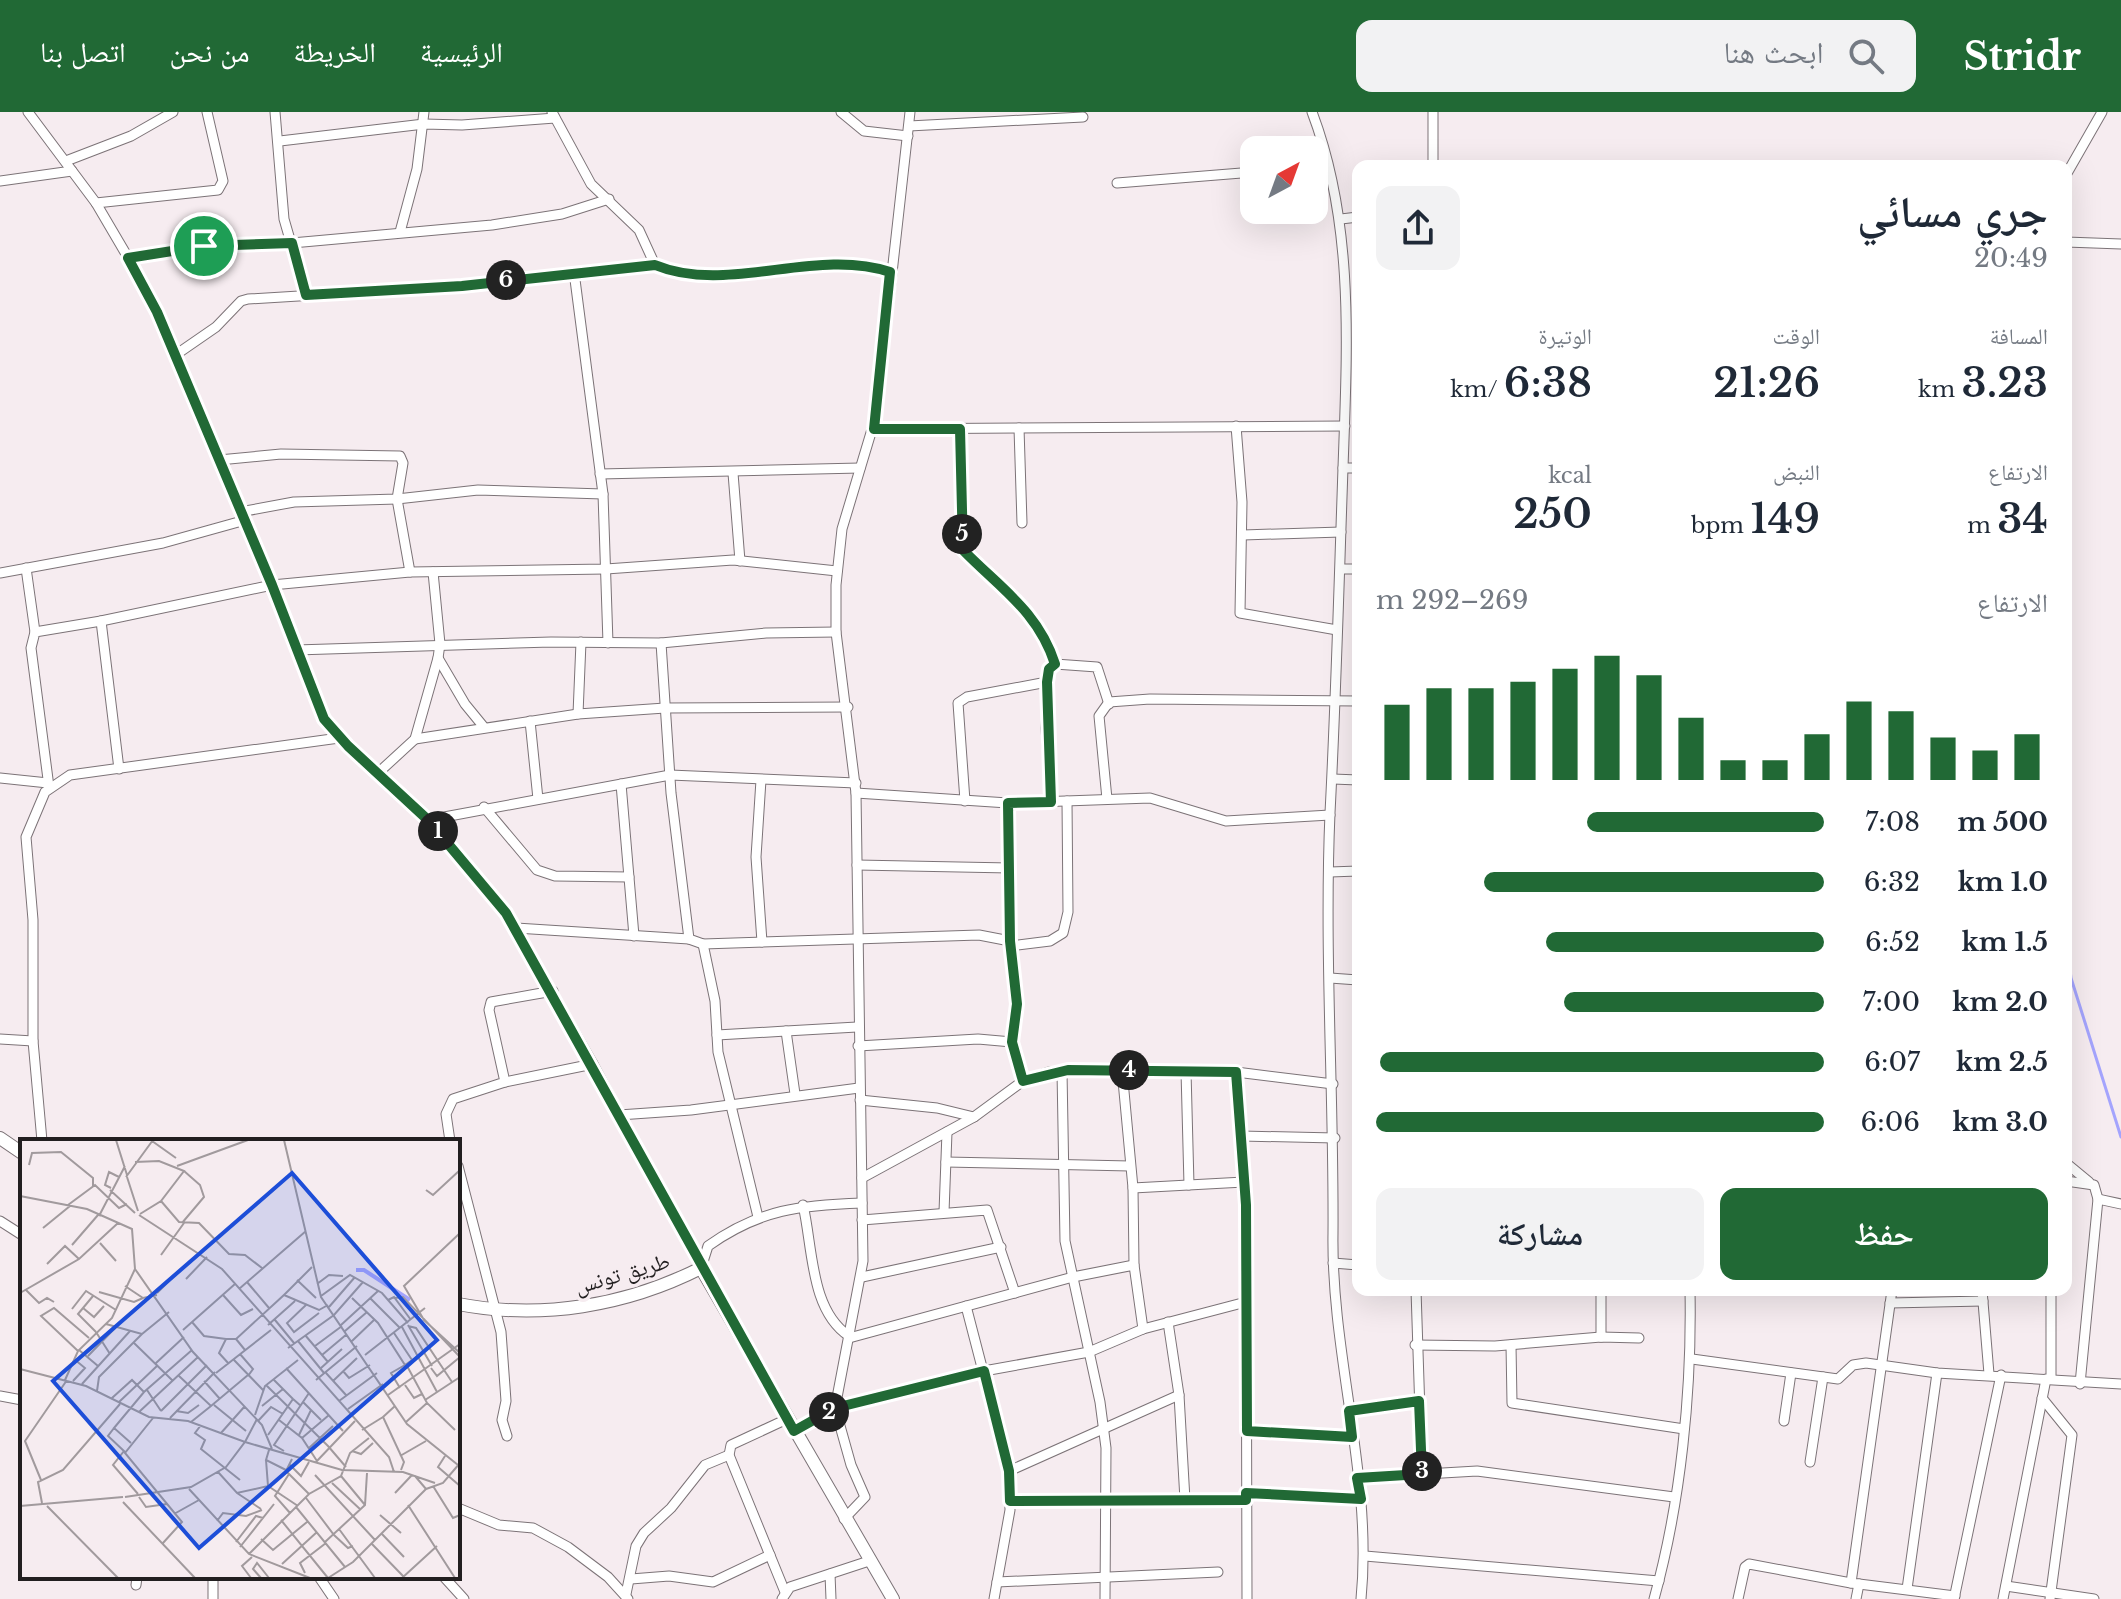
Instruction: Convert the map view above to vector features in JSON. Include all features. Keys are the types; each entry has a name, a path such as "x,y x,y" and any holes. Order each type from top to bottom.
{"main road":[{"path":"0,1138 20,1152"},
{"name":"طريق تونس","path":"460,1304 496,1311 576,1308 664,1287 701,1268 893,1599"}],"street":[{"path":"28,112 96,203 143,283 272,585 317,705 339,738 428,820 516,928 593,1064 701,1268"},
{"path":"66,161 131,136 173,112"},
{"path":"96,203 218,190 223,181 207,112"},
{"path":"275,112 280,141 284,219 306,295"},
{"path":"400,232 417,169 424,112"},
{"path":"841,112 864,131 908,131 1083,117"},
{"path":"844,1519 865,1497 851,1465 835,1408 862,1277 856,788 836,632 837,571 842,529 874,429 910,112"},
{"path":"1312,112 1319,136"},
{"path":"1433,112 1433,160"},
{"path":"2072,164 2102,112"},
{"path":"280,141 424,124 462,125 553,115 591,184 639,230 655,265"},
{"path":"1328,169 1341,219 1345,292 1341,569 1330,815 1330,978 1335,1138 1333,1263 1336,1321 1361,1499 1365,1556 1361,1599"},
{"path":"0,181 72,171"},
{"path":"1117,183 1240,173"},
{"path":"128,258 204,246 292,243 492,225 595,207 609,199"},
{"path":"1341,219 1352,218"},
{"path":"2072,242 2121,244"},
{"path":"174,356 216,327 241,301 462,286 655,265 677,273 738,273 851,264 890,272"},
{"path":"574,272 603,494 608,643"},
{"path":"1236,426 1243,535 1240,613 1337,630"},
{"path":"874,429 1345,426"},
{"path":"1019,428 1022,523"},
{"path":"960,429 963,550 1022,605 1046,635 1055,664"},
{"path":"219,460 281,454 398,455 403,463 397,499 410,572"},
{"path":"600,474 860,468"},
{"path":"1343,468 1352,468"},
{"path":"733,473 740,561"},
{"path":"0,573 163,543 241,516 294,502 397,499 498,489 603,494"},
{"path":"1243,535 1341,532"},
{"path":"35,632 272,585 410,572 606,569 740,561 837,571"},
{"path":"26,568 35,632 31,648 48,785 26,837 33,920 33,1041 42,1139"},
{"path":"1341,569 1352,569"},
{"path":"378,773 415,739 438,658 440,644 433,572"},
{"path":"101,621 119,769"},
{"path":"296,650 440,644 661,643 766,633 836,632"},
{"path":"578,714 581,642"},
{"path":"661,643 670,775 689,939"},
{"path":"438,658 465,704 483,726"},
{"path":"1051,802 1049,669 1055,664 1097,667 1109,704"},
{"path":"965,801 958,703 967,697 1047,682"},
{"path":"1107,799 1099,716 1109,704 1150,699 1352,701"},
{"path":"415,739 483,726 578,714 665,708 848,707"},
{"path":"530,721 538,799"},
{"path":"0,778 48,785 70,775 339,738"},
{"path":"428,820 484,807 670,775 856,788 965,801 1008,803 1150,798 1226,821 1330,815"},
{"path":"1333,779 1352,780"},
{"path":"761,780 756,857 762,942"},
{"path":"621,784 634,936"},
{"path":"516,928 689,939 703,944 979,935 1010,943 1050,941 1063,933 1068,912 1067,801"},
{"path":"1008,803 1010,943 1017,1004 1012,1042 1023,1081"},
{"path":"484,807 540,871 555,876 629,877"},
{"path":"857,865 1010,868"},
{"path":"1330,872 1352,871"},
{"path":"703,944 715,1001 717,1035 758,1217"},
{"path":"1330,978 1352,980"},
{"path":"505,1082 489,1005 495,999 553,991"},
{"path":"717,1035 857,1027"},
{"path":"786,1031 795,1094"},
{"path":"0,1039 33,1041"},
{"path":"858,1046 978,1039 1012,1042"},
{"path":"450,1139 446,1114 453,1099 505,1082 593,1064"},
{"path":"1122,1070 1133,1188 1134,1265 1143,1329"},
{"path":"862,1178 974,1117 1023,1081 1062,1071 1236,1072 1333,1084"},
{"path":"1062,1071 1061,1211 1103,1427 1105,1599"},
{"path":"1186,1071 1189,1185"},
{"path":"1236,1072 1244,1182 1247,1599"},
{"path":"619,1115 859,1088"},
{"path":"860,1100 937,1108 974,1117"},
{"path":"944,1212 947,1132"},
{"path":"1241,1136 1335,1138"},
{"path":"946,1162 1130,1166"},
{"path":"2072,1168 2096,1188 2098,1199 2080,1384"},
{"path":"460,1174 505,1356 506,1401 502,1420 507,1436"},
{"path":"2072,1181 2089,1182"},
{"path":"1133,1188 1244,1182"},
{"path":"2098,1199 2121,1204"},
{"path":"701,1268 708,1246 758,1217 803,1205 862,1203"},
{"path":"803,1205 824,1308 833,1324 849,1337"},
{"path":"862,1220 987,1210 1015,1293"},
{"path":"0,1221 20,1234"},
{"path":"862,1277 1001,1247"},
{"path":"1333,1263 1352,1265"},
{"path":"849,1337 1073,1277 1134,1265"},
{"path":"1416,1296 1415,1345 1422,1474"},
{"path":"1601,1296 1601,1337"},
{"path":"1654,1599 1684,1429 1692,1359 1690,1296"},
{"path":"1856,1599 1855,1584 1878,1366 1891,1296"},
{"path":"1890,1303 1970,1296"},
{"path":"1982,1296 1989,1374"},
{"path":"2003,1599 2042,1398 2049,1379 2051,1296"},
{"path":"869,1561 830,1574 784,1596 729,1455 731,1445 835,1408 984,1371 1089,1352 1143,1329 1246,1302"},
{"path":"966,1306 1009,1471 1010,1501 994,1599"},
{"path":"1168,1322 1179,1395 1185,1500"},
{"path":"1415,1345 1511,1345 1601,1337 1639,1338"},
{"path":"1511,1345 1512,1403 1684,1429"},
{"path":"1692,1359 1823,1377 1841,1378 1859,1363 1937,1373 1989,1374 2080,1384 2121,1384"},
{"path":"1784,1421 1791,1373"},
{"path":"1907,1589 1937,1373"},
{"path":"1738,1599 1745,1567 1749,1564 1954,1598 2001,1375"},
{"path":"1810,1462 1823,1377"},
{"path":"1009,1471 1179,1395"},
{"path":"0,1396 20,1400"},
{"path":"2042,1398 2072,1435 2051,1596"},
{"path":"1349,1411 1419,1401"},
{"path":"1247,1431 1352,1437"},
{"path":"460,1509 499,1525 533,1528 568,1547 627,1597 636,1546 644,1533 671,1508 705,1465 729,1455"},
{"path":"1357,1478 1477,1471 1674,1497"},
{"path":"1010,1501 1246,1497 1361,1499"},
{"path":"631,1579 669,1576 713,1582 770,1555"},
{"path":"1365,1556 1659,1581"},
{"path":"997,1582 1218,1572"},
{"path":"830,1574 831,1599"},
{"path":"320,1579 334,1599"},
{"path":"446,1579 464,1599"},
{"path":"2006,1586 2051,1596 2094,1599"}],"waterway":[{"path":"2072,981 2121,1137"}],"route":[{"path":"292,243 306,295 462,286 655,265 677,273 738,273 851,264 890,272 874,429 960,429 963,550 1022,605 1046,635 1055,664 1049,669 1047,682 1046,728 1051,802 1008,803 1010,941 1017,1004 1017,1023 1012,1042 1023,1081 1035,1075 1068,1070 1236,1072 1246,1205 1247,1431 1352,1437 1349,1411 1419,1401 1422,1474 1357,1478 1361,1499 1246,1493 1246,1500 1010,1501 1009,1471 984,1371 835,1408 794,1431 701,1268 593,1064 506,913 428,820 332,730 317,705 272,585 242,521 157,312 128,258 204,246 292,243"}]}
